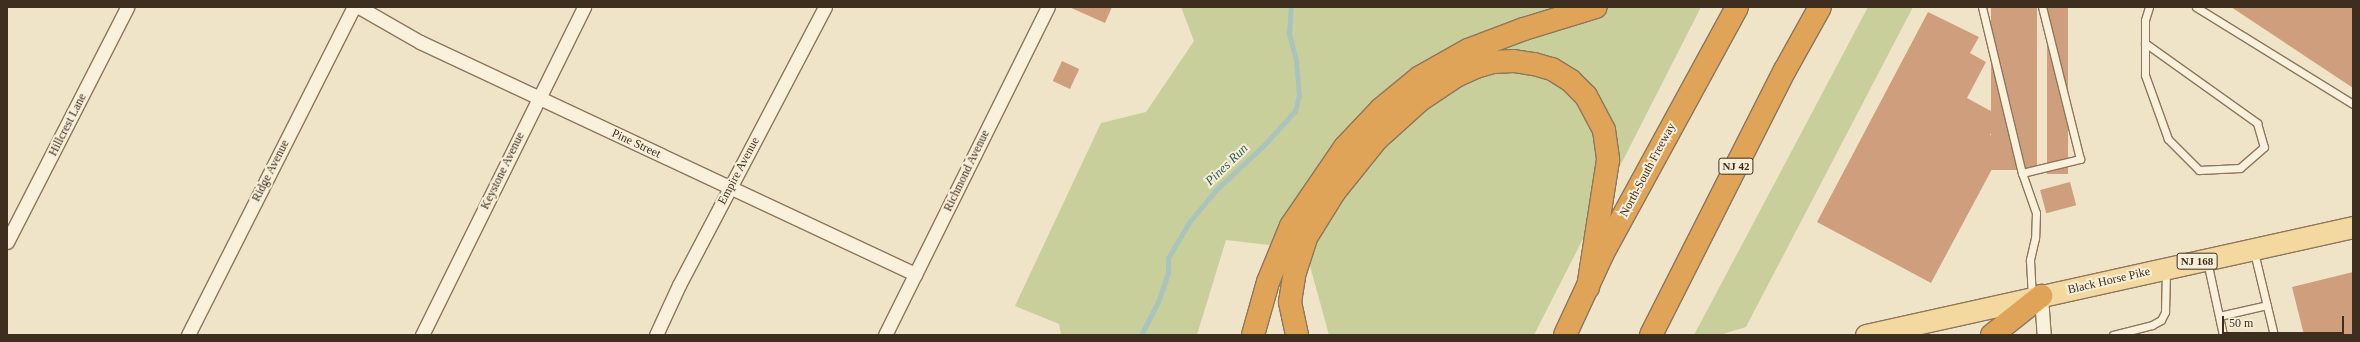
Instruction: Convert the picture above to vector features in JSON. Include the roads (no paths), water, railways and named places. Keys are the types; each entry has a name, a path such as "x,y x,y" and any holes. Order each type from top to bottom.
{"highway":[{"path":"1253,335 1268,282 1291,226 1314,189 1345,147 1381,109 1420,77 1468,50 1524,29 1596,7"},
{"name":"North-South Freeway","path":"1565,335 1607,246 1737,7"},
{"name":"NJ 42","path":"1653,331 1786,70 1820,7"},
{"path":"1297,335 1290,302 1295,272 1307,236 1335,191 1377,139 1419,101 1456,76 1476,67 1493,62 1514,61 1552,69 1571,81 1586,96 1604,130 1608,160 1588,287"},
{"path":"1992,335 2036,297"}],"main road":[{"name":"Black Horse Pike","path":"1866,335 2353,227"}],"street":[{"name":"Hillcrest Lane","path":"7,242 127,7"},
{"name":"Ridge Avenue","path":"188,335 354,7"},
{"name":"Pine Street","path":"359,7 420,42 915,274"},
{"name":"Keystone Avenue","path":"422,335 584,7"},
{"name":"Empire Avenue","path":"656,335 679,285 825,7"},
{"name":"Richmond Avenue","path":"885,335 1048,7"},
{"path":"2036,297 2044,335"}],"lane":[{"path":"1982,7 2022,173 2036,213 2035,238 2030,260 2036,297"},
{"path":"2022,173 2080,159 2042,7"},
{"path":"2145,43 2257,123 2264,147 2240,168 2199,170 2168,139 2145,75 2145,43 2145,20 2149,7"},
{"path":"2196,7 2353,104"},
{"path":"2253,249 2274,335"},
{"path":"2206,259 2223,335"},
{"path":"2113,335 2152,325 2161,320 2165,312 2166,268"},
{"path":"2219,316 2267,305"}],"waterway":[{"name":"Pines Run","path":"1141,335 1158,302 1168,273 1168,258 1190,221 1216,190 1264,145 1295,111 1299,95 1296,60 1289,33 1291,7"}]}
